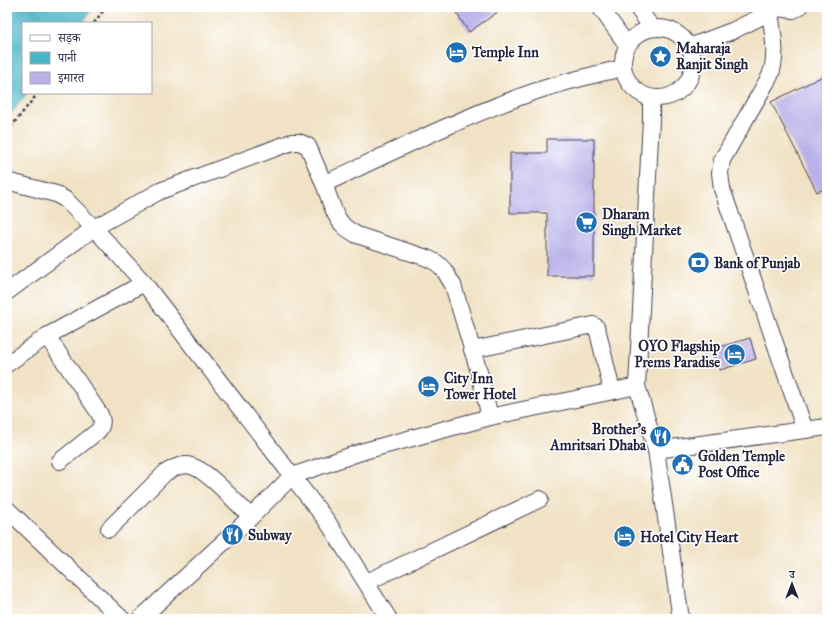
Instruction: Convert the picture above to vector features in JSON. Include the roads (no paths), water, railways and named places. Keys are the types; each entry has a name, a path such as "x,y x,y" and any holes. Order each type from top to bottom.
{"street":[{"path":"600,7 626,45"},
{"path":"637,7 652,28"},
{"path":"689,47 732,31 773,8 793,10 799,7"},
{"path":"773,8 775,54 773,68 770,76 722,160 720,174 722,189 804,430"},
{"path":"652,28 663,28 674,31 683,38 689,47 693,58 693,69 689,79 682,88 673,94 662,98 651,98 641,94 632,88 626,79 622,68 622,56 626,45 637,34 652,28"},
{"path":"324,184 476,114 526,94 622,68"},
{"path":"651,98 637,386 656,450 681,619"},
{"path":"7,292 94,228 160,190 292,142 299,142 308,146 341,224 357,235 427,258 437,263 444,270 453,285 479,372 490,417"},
{"path":"7,181 56,194 66,200 94,228 144,283 327,521 389,619"},
{"path":"7,364 47,336 144,283"},
{"path":"472,350 593,325 596,327 598,332 612,391"},
{"path":"47,336 100,413 102,419 101,427 98,431 60,461"},
{"path":"140,619 251,517 292,476 364,451 490,417 637,386"},
{"path":"656,450 827,427"},
{"path":"109,529 160,478 176,466 190,465 204,471 251,517"},
{"path":"367,582 540,499"},
{"path":"7,510 122,619"}],"water":[{"path":"7,7 94,7 83,22 22,22 22,94 26,94 8,117"}],"place":[{"name":"Temple Inn","path":"456,52"},
{"name":"Maharaja Ranjit Singh","path":"660,56"},
{"name":"Dharam Singh Market","path":"587,222"},
{"name":"Bank of Punjab","path":"699,263"},
{"name":"OYO Flagship Prems Paradise","path":"735,354"},
{"name":"City Inn Tower Hotel","path":"428,386"},
{"name":"Brother’s Amritsari Dhaba","path":"661,437"},
{"name":"Golden Temple Post Office","path":"682,464"},
{"name":"Subway","path":"233,535"},
{"name":"Hotel City Heart","path":"625,537"}]}
